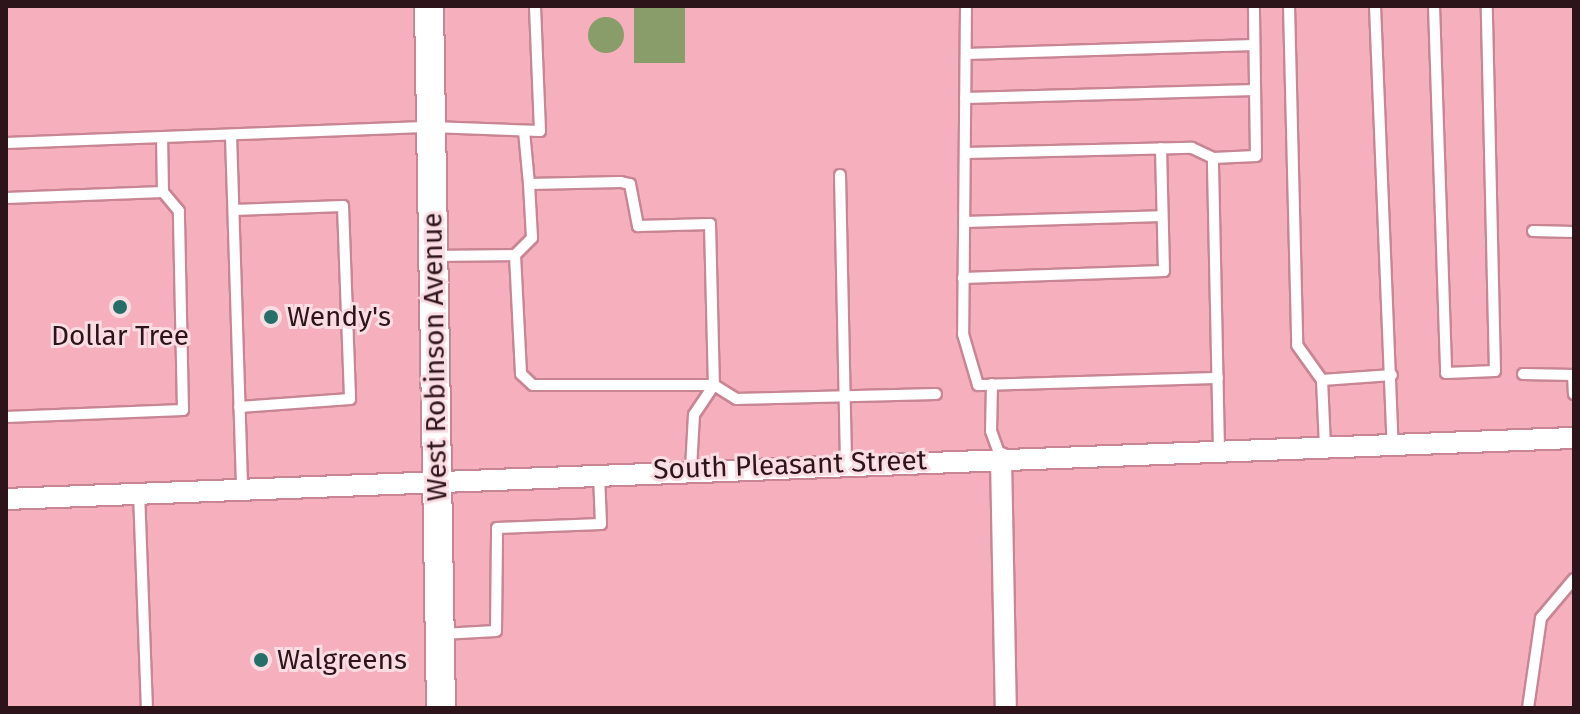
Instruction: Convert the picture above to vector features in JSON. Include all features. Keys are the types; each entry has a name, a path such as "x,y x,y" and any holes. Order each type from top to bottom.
{"street":[{"name":"West Robinson Avenue","path":"429,6 441,708"},
{"name":"South Pleasant Street","path":"6,499 437,477 1574,438"},
{"path":"1001,458 1006,708"}],"lane":[{"path":"6,143 431,127 540,131 535,6"},
{"path":"966,6 963,334 978,385 1218,378"},
{"path":"965,153 1192,148 1213,158 1256,156 1254,6"},
{"path":"1289,6 1297,345 1322,380 1325,447"},
{"path":"1375,6 1385,355 1392,375 1393,445"},
{"path":"1434,6 1446,373 1495,371 1487,6"},
{"path":"966,54 1254,45"},
{"path":"965,98 1255,90"},
{"path":"434,257 515,255 532,238 524,131"},
{"path":"231,135 242,487"},
{"path":"6,417 183,410 179,211 163,192 162,137"},
{"path":"963,278 1164,271 1161,148"},
{"path":"1213,158 1219,451"},
{"path":"840,175 846,463"},
{"path":"529,184 621,182 630,184 638,226 710,224 714,385 694,415 691,469"},
{"path":"6,198 163,192"},
{"path":"234,210 343,206 350,399 239,407"},
{"path":"964,222 1162,216"},
{"path":"1533,231 1574,232"},
{"path":"515,255 521,374 533,385 714,385 736,399 936,394"},
{"path":"1523,374 1573,376 1574,394"},
{"path":"1322,380 1392,375"},
{"path":"992,384 991,431 1001,458"},
{"path":"439,634 496,631 497,528 601,524 599,472"},
{"path":"139,492 147,708"},
{"path":"1528,708 1541,618 1574,579"}],"green space":[{"path":"634,6 685,6 685,63 634,63"},
{"path":"606,17 619,22 624,35 619,48 606,53 593,48 588,35 593,22"}],"place":[{"name":"Dollar Tree","path":"120,307"},
{"name":"Wendy's","path":"271,317"},
{"name":"Walgreens","path":"261,660"}]}
